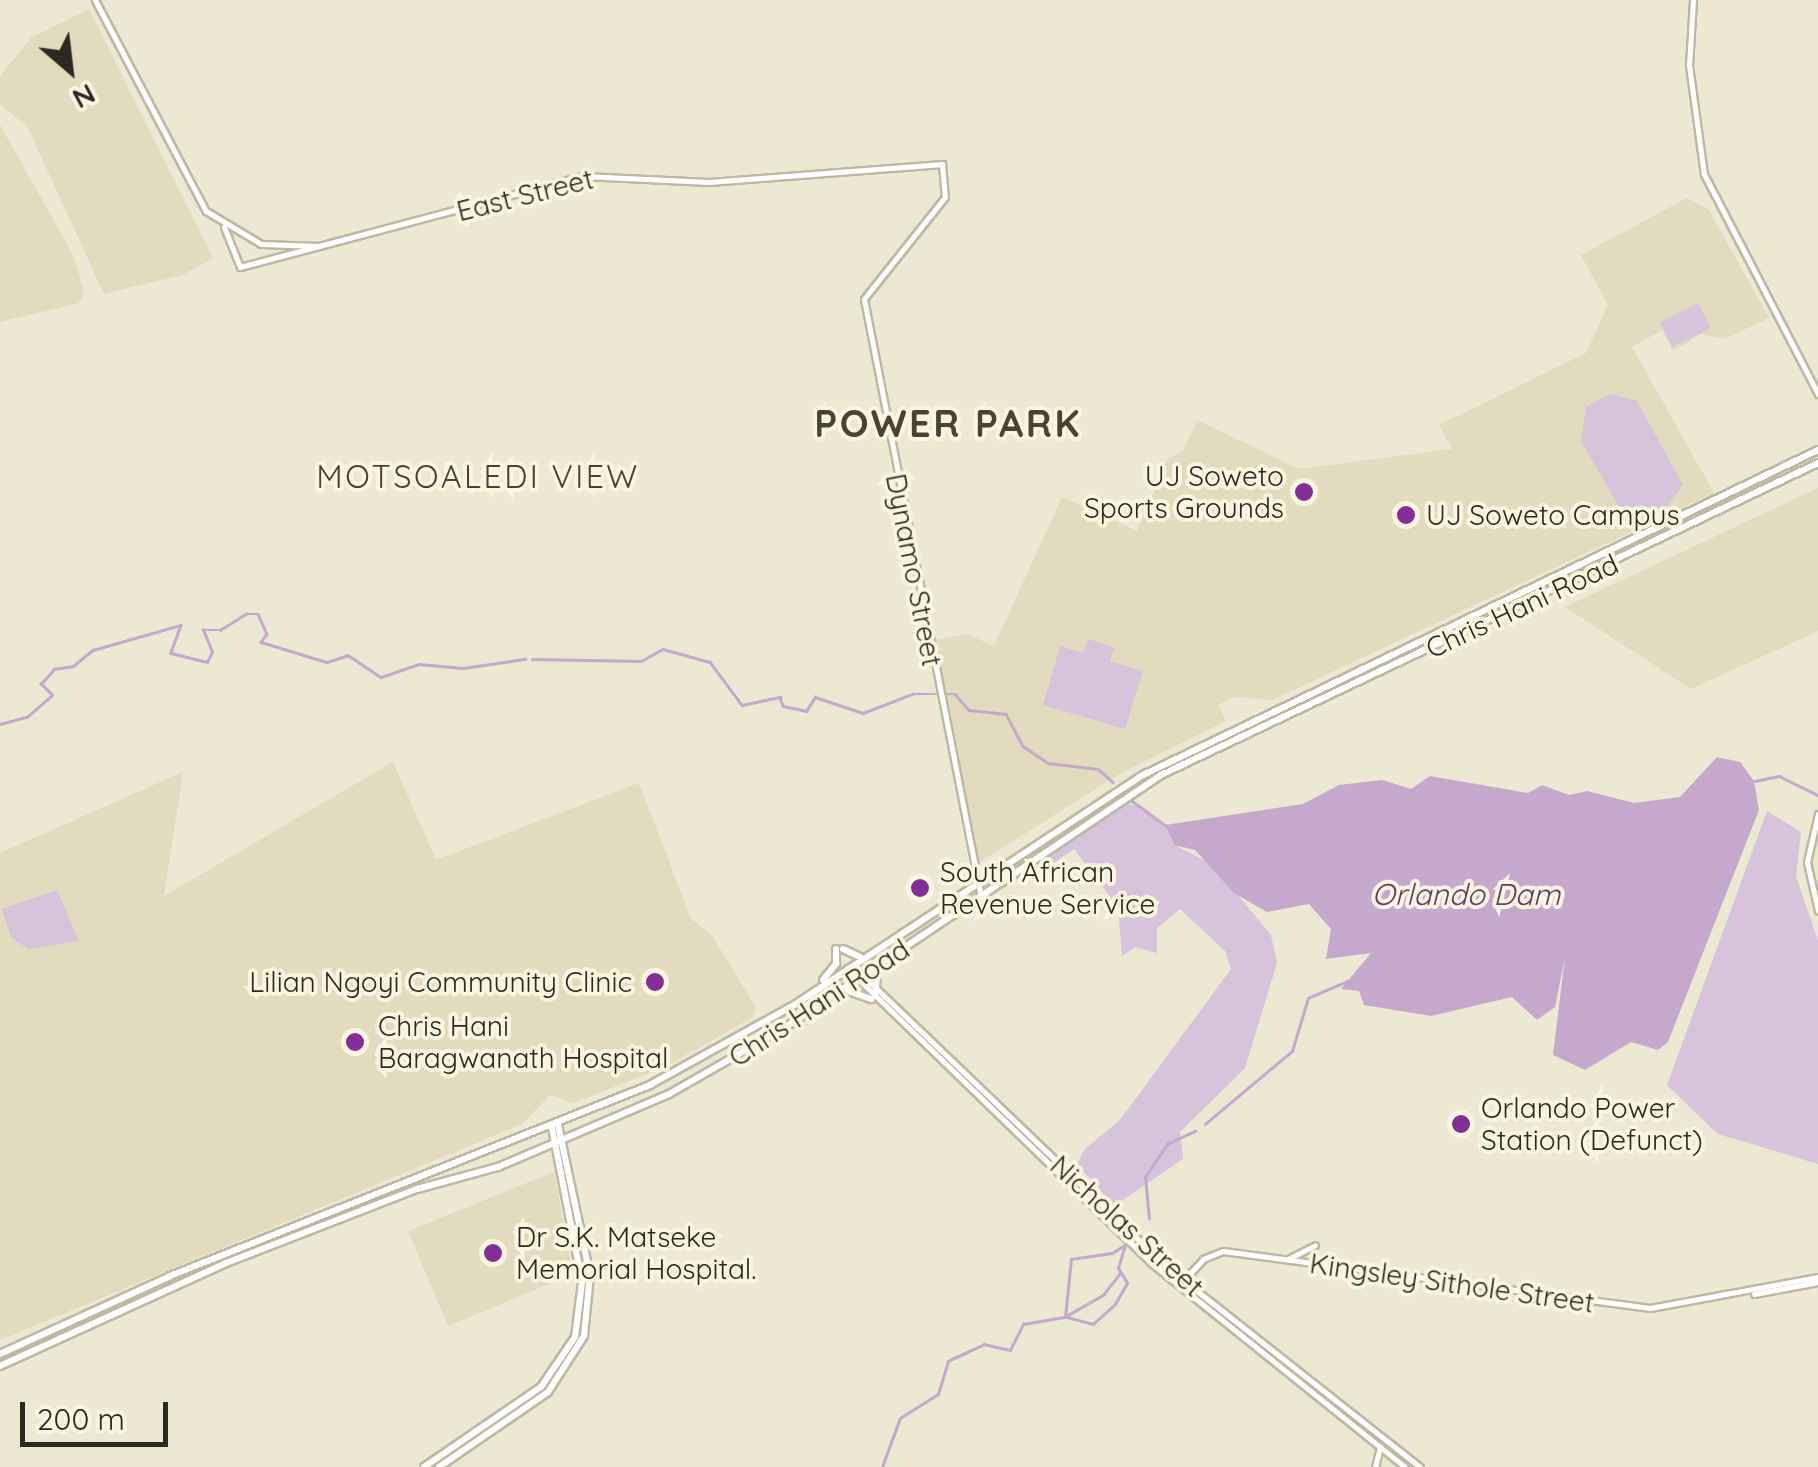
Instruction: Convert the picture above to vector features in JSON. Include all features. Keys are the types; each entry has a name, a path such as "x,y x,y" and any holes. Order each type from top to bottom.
{"main road":[{"name":"Chris Hani Road","path":"0,1354 100,1306 555,1126 692,1064 816,989 1143,775 1818,448"},
{"name":"Chris Hani Road","path":"0,1366 141,1300 404,1194 535,1152 698,1079 858,979 1137,788 1818,463"},
{"path":"1308,694 1314,705"},
{"path":"816,989 834,968 840,949 862,958"},
{"path":"838,992 874,996 872,978 880,964"},
{"path":"439,1467 542,1397 580,1346 591,1283 555,1126"},
{"path":"424,1467 557,1369 575,1336 583,1290 565,1164 585,1131"},
{"path":"535,1152 565,1164"},
{"path":"100,1306 141,1300"}],"street":[{"path":"95,0 188,185 224,227 262,244 325,246"},
{"path":"1694,0 1689,65 1704,174 1818,394"},
{"name":"East Street","path":"224,227 240,267 583,176 709,182 861,167 942,164"},
{"name":"Dynamo Street","path":"942,164 944,197 864,299 939,703 980,897"},
{"path":"1818,814 1808,871 1818,911"},
{"name":"Nicholas Street","path":"849,966 874,996 1181,1284 1406,1467"},
{"name":"Nicholas Street","path":"1128,1235 1135,1248 1420,1467"},
{"path":"1285,1260 1315,1245"},
{"name":"Kingsley Sithole Street","path":"1181,1284 1223,1250 1650,1308 1818,1279"},
{"path":"1375,1467 1380,1446"}],"shaded area":[{"path":"89,9 213,258 182,275 104,294 27,126 0,105 0,76 32,37"},
{"path":"0,125 73,255 84,291 79,303 0,322"},
{"name":"UJ Soweto Campus","path":"1687,198 1709,210 1769,318 1724,339 1701,334 1673,351 1662,330 1632,347 1714,493 1272,700 1234,697 1218,705 1226,721 1119,774 977,864 934,640 966,634 994,646 1062,497 1137,531 1168,459 1183,451 1197,420 1299,469 1452,449 1439,425 1586,353 1608,305 1581,255"},
{"path":"1698,303 1711,328 1672,347 1660,323"},
{"path":"1610,394 1637,401 1683,485 1663,511 1643,517 1621,510 1581,441 1586,407"},
{"path":"1818,488 1818,631 1691,689 1565,607"},
{"path":"1088,639 1114,647 1110,661 1143,671 1125,729 1043,705 1060,646 1083,653"},
{"name":"Chris Hani Baragwanath Hospital","path":"393,762 436,860 639,783 691,919 711,934 756,1008 753,1017 665,1067 573,1103 550,1095 522,1124 0,1340 0,853 183,772 164,896"},
{"path":"1116,802 1139,806 1165,825 1173,844 1213,865 1271,935 1277,963 1245,1068 1180,1132 1183,1159 1114,1206 1077,1164 1085,1149 1120,1120 1231,969 1225,951 1180,909 1157,928 1157,953 1135,947 1122,956 1118,907 1074,849 1033,878 1026,869"},
{"path":"1767,811 1801,832 1796,876 1818,941 1818,1164 1718,1134 1667,1085"},
{"path":"57,890 79,941 28,949 11,937 2,909"},
{"name":"Dr S.K. Matseke Memorial Hospital.","path":"554,1172 573,1274 448,1326 408,1231"}],"water":[{"name":"Orlando Dam","path":"1717,757 1740,762 1754,781 1759,810 1668,1042 1658,1050 1631,1042 1585,1070 1553,1055 1565,957 1555,1007 1537,1020 1512,997 1431,1016 1364,1005 1359,991 1341,989 1371,953 1326,959 1331,929 1309,904 1267,912 1234,893 1195,850 1174,845 1165,825 1303,804 1339,785 1382,780 1411,789 1430,776 1528,793 1542,785 1569,795 1587,791 1634,803 1680,797"}],"waterway":[{"path":"0,724 27,717 52,695 41,684 54,669 73,666 93,650 181,625 171,653 207,662 212,652 203,630 220,630 246,614 258,614 267,634 261,642 327,662 348,655 381,677 419,664 463,668 525,659"},
{"path":"532,659 641,661 663,649 710,662 742,705 780,697 783,706 806,711 815,697 863,713 912,694 955,694 969,710 1006,714 1023,746 1048,763 1098,769 1113,782"},
{"path":"1755,781 1779,776 1818,795"},
{"path":"1131,800 1165,825"},
{"path":"1205,1124 1292,1051 1308,998 1357,977"},
{"path":"1149,1219 1145,1177 1167,1144 1195,1131"},
{"path":"882,1467 900,1418 938,1394 948,1361 984,1344 1010,1350 1023,1324 1065,1317 1071,1259 1112,1253 1136,1238"},
{"path":"1067,1317 1093,1324 1115,1304 1127,1283 1118,1268 1124,1248"},
{"path":"1066,1316 1103,1295 1120,1273"}],"place":[{"name":"UJ Soweto Sports Grounds","path":"1304,492"},
{"name":"UJ Soweto Campus","path":"1406,515"},
{"name":"South African Revenue Service","path":"920,888"},
{"name":"Lilian Ngoyi Community Clinic","path":"655,982"},
{"name":"Chris Hani Baragwanath Hospital","path":"355,1042"},
{"name":"Orlando Power Station (Defunct)","path":"1461,1124"},
{"name":"Dr S.K. Matseke Memorial Hospital.","path":"493,1253"}],"district":[{"name":"POWER PARK","path":"948,424"},
{"name":"MOTSOALEDI VIEW","path":"478,476"}]}
